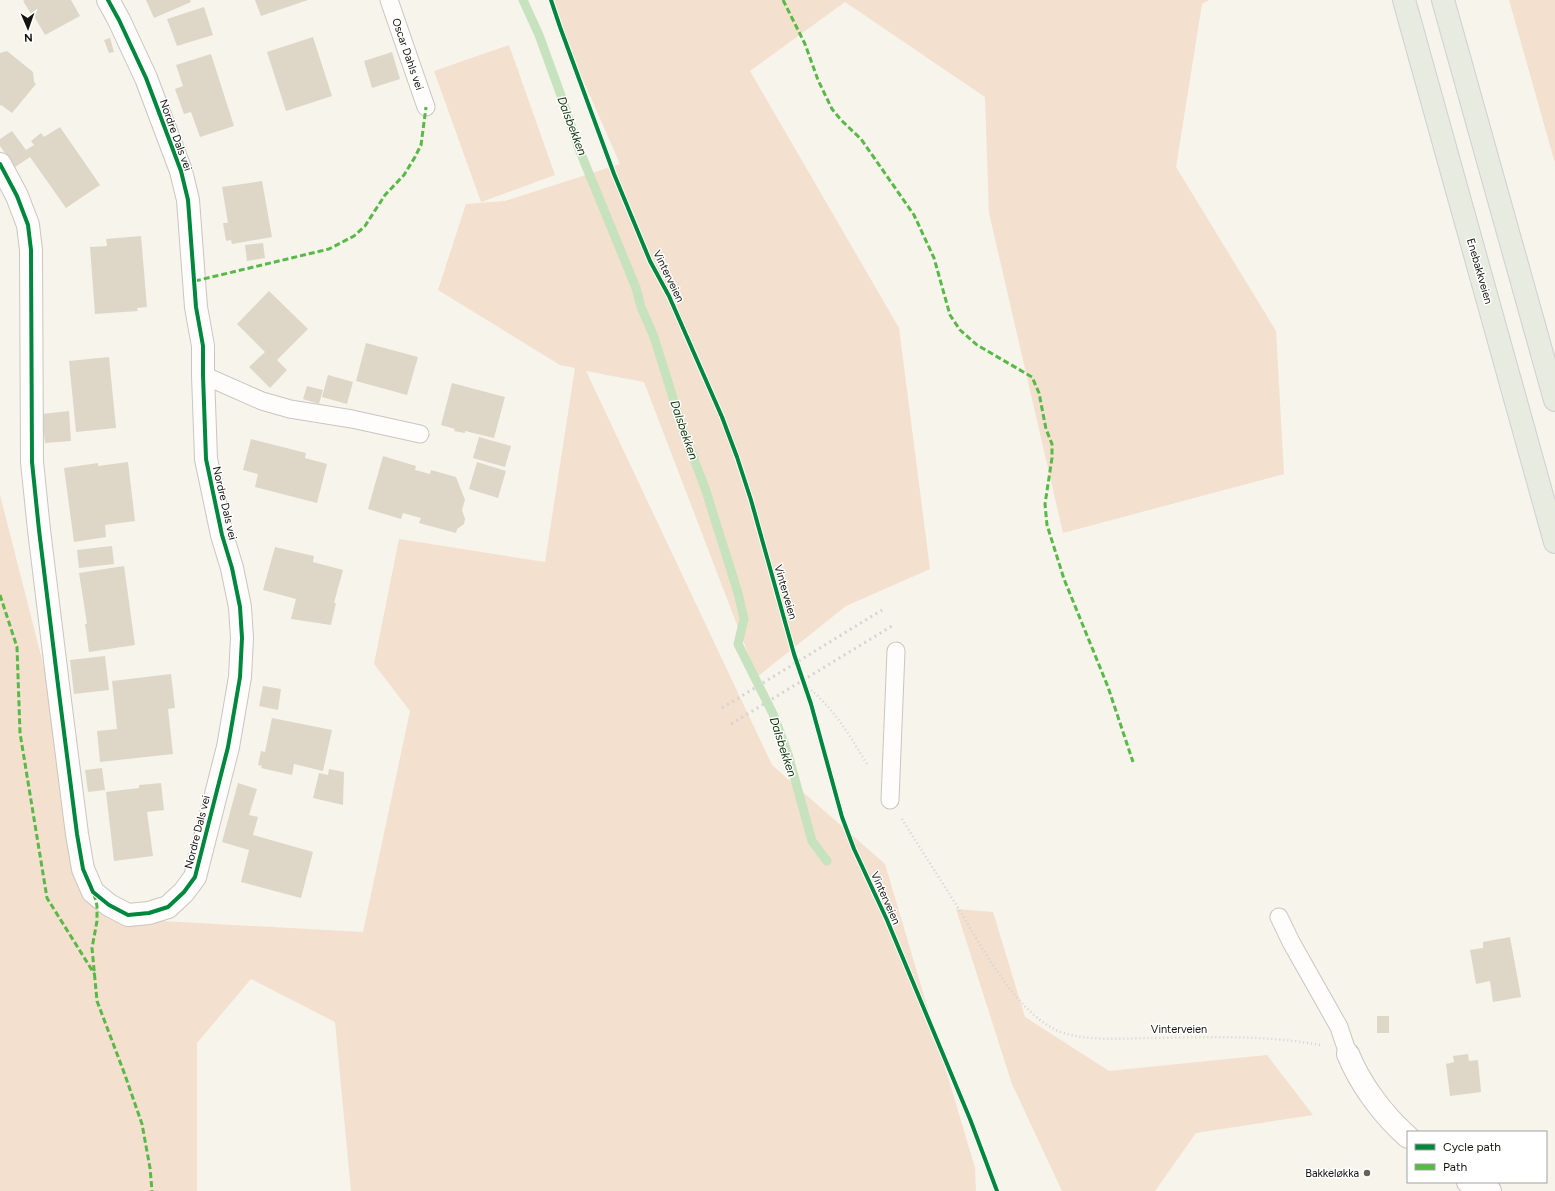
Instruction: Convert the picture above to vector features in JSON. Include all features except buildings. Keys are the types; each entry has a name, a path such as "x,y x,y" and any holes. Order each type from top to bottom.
{"highway":[{"name":"Enebakkveien","path":"1404,0 1555,542"},
{"path":"1443,0 1555,400"}],"street":[{"name":"Nordre Dals vei","path":"0,164 17,196 28,225 31,250 32,462 77,834 83,869 93,892 109,905 128,915 149,913 168,907 184,892 195,877 228,747 240,677 242,638 240,607 206,459 203,346 196,307 189,207 181,171 146,78 108,0"},
{"path":"1348,1054 1355,1072 1365,1087 1398,1128 1407,1136"},
{"path":"1470,1183 1490,1191"}],"lane":[{"name":"Oscar Dahls vei","path":"389,0 426,107"},
{"path":"203,375 262,401 290,409 352,419 420,434"},
{"path":"890,800 896,652"},
{"path":"1279,917 1291,942 1339,1027 1348,1054"}],"path":[{"path":"803,678 809,698"}],"shaded area":[{"path":"548,0 1209,0 1202,4 1176,167 1276,331 1284,474 1063,533 989,213 985,97 845,2 750,71 899,328 930,569 846,606 757,677 644,382 586,371 772,765 885,864 975,1168 976,1191 351,1191 335,1022 251,979 197,1043 197,1191 0,1191 0,495 108,918 363,932 410,711 374,664 399,539 545,562 575,368 560,365 438,290 466,204 505,201 620,164"},
{"path":"1509,0 1555,0 1555,163"},
{"path":"509,45 555,175 481,202 434,71"},
{"path":"956,909 993,912 1025,1017 1109,1071 1267,1055 1313,1115 1196,1133 1155,1191 1062,1191 1012,1084"}],"waterway":[{"name":"Dalsbekken","path":"523,0 539,35 579,149 636,288 641,307 654,337 683,430 705,488 738,593 744,619 738,644 774,716 788,754 812,841 827,861"}],"railway":[{"path":"722,708 882,610"},
{"path":"731,724 892,626"}],"marked path":[{"path":"783,0 805,44 818,80 832,109 861,139 914,215 934,258 950,315 960,330 977,345 1032,377 1039,393 1046,429 1052,444 1052,458 1045,504 1047,525 1064,579 1108,687 1133,762"},
{"path":"195,281 329,249 354,236 365,226 385,195 404,175 415,157 421,145 426,107"},
{"path":"0,595 17,647 20,733 47,898 95,975"},
{"path":"94,894 97,906 97,921 92,948 97,1001 142,1124 150,1168 152,1191"}],"cycle path":[{"path":"0,164 17,196 28,225 31,250 32,462 59,693 77,834 83,869 93,892 109,905 128,915 149,913 168,907 184,892 195,877 228,747 240,677 242,638 240,607 232,568 222,535 206,459 203,346 196,307 188,200 181,171 146,78 108,0"},
{"name":"Vinterveien","path":"551,0 614,174 650,261 669,296 722,417 737,457 751,500 794,654 811,704 842,817 854,849 887,920 970,1119 997,1191"}],"place":[{"name":"Bakkeløkka","path":"1367,1173"}]}
